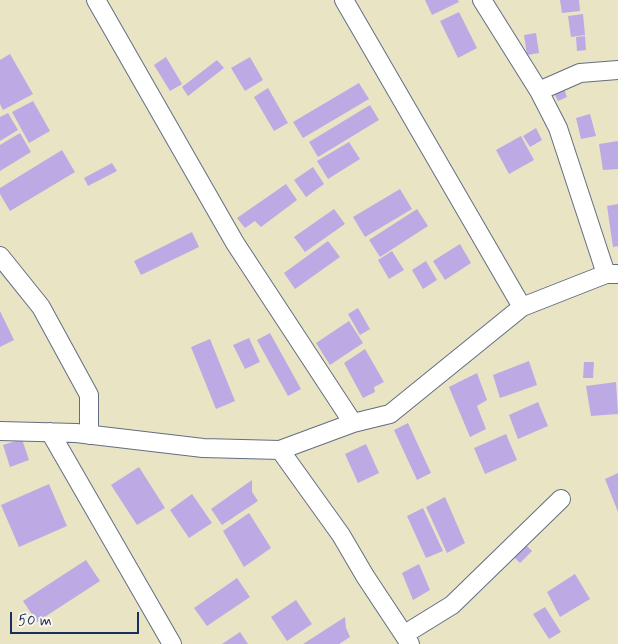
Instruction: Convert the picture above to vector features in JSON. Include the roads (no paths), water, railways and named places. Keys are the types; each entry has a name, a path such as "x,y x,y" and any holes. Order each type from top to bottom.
{"street":[{"path":"96,0 235,243 353,423"},
{"path":"344,0 522,307"},
{"path":"0,431 89,435 203,448 280,450 353,423 390,414 522,307 612,274 558,128 539,91 482,0"},
{"path":"539,91 580,73 618,70"},
{"path":"0,256 42,307 89,394 89,435"},
{"path":"50,432 172,644"},
{"path":"280,450 341,535 365,576 407,639 452,604 560,499"}]}
